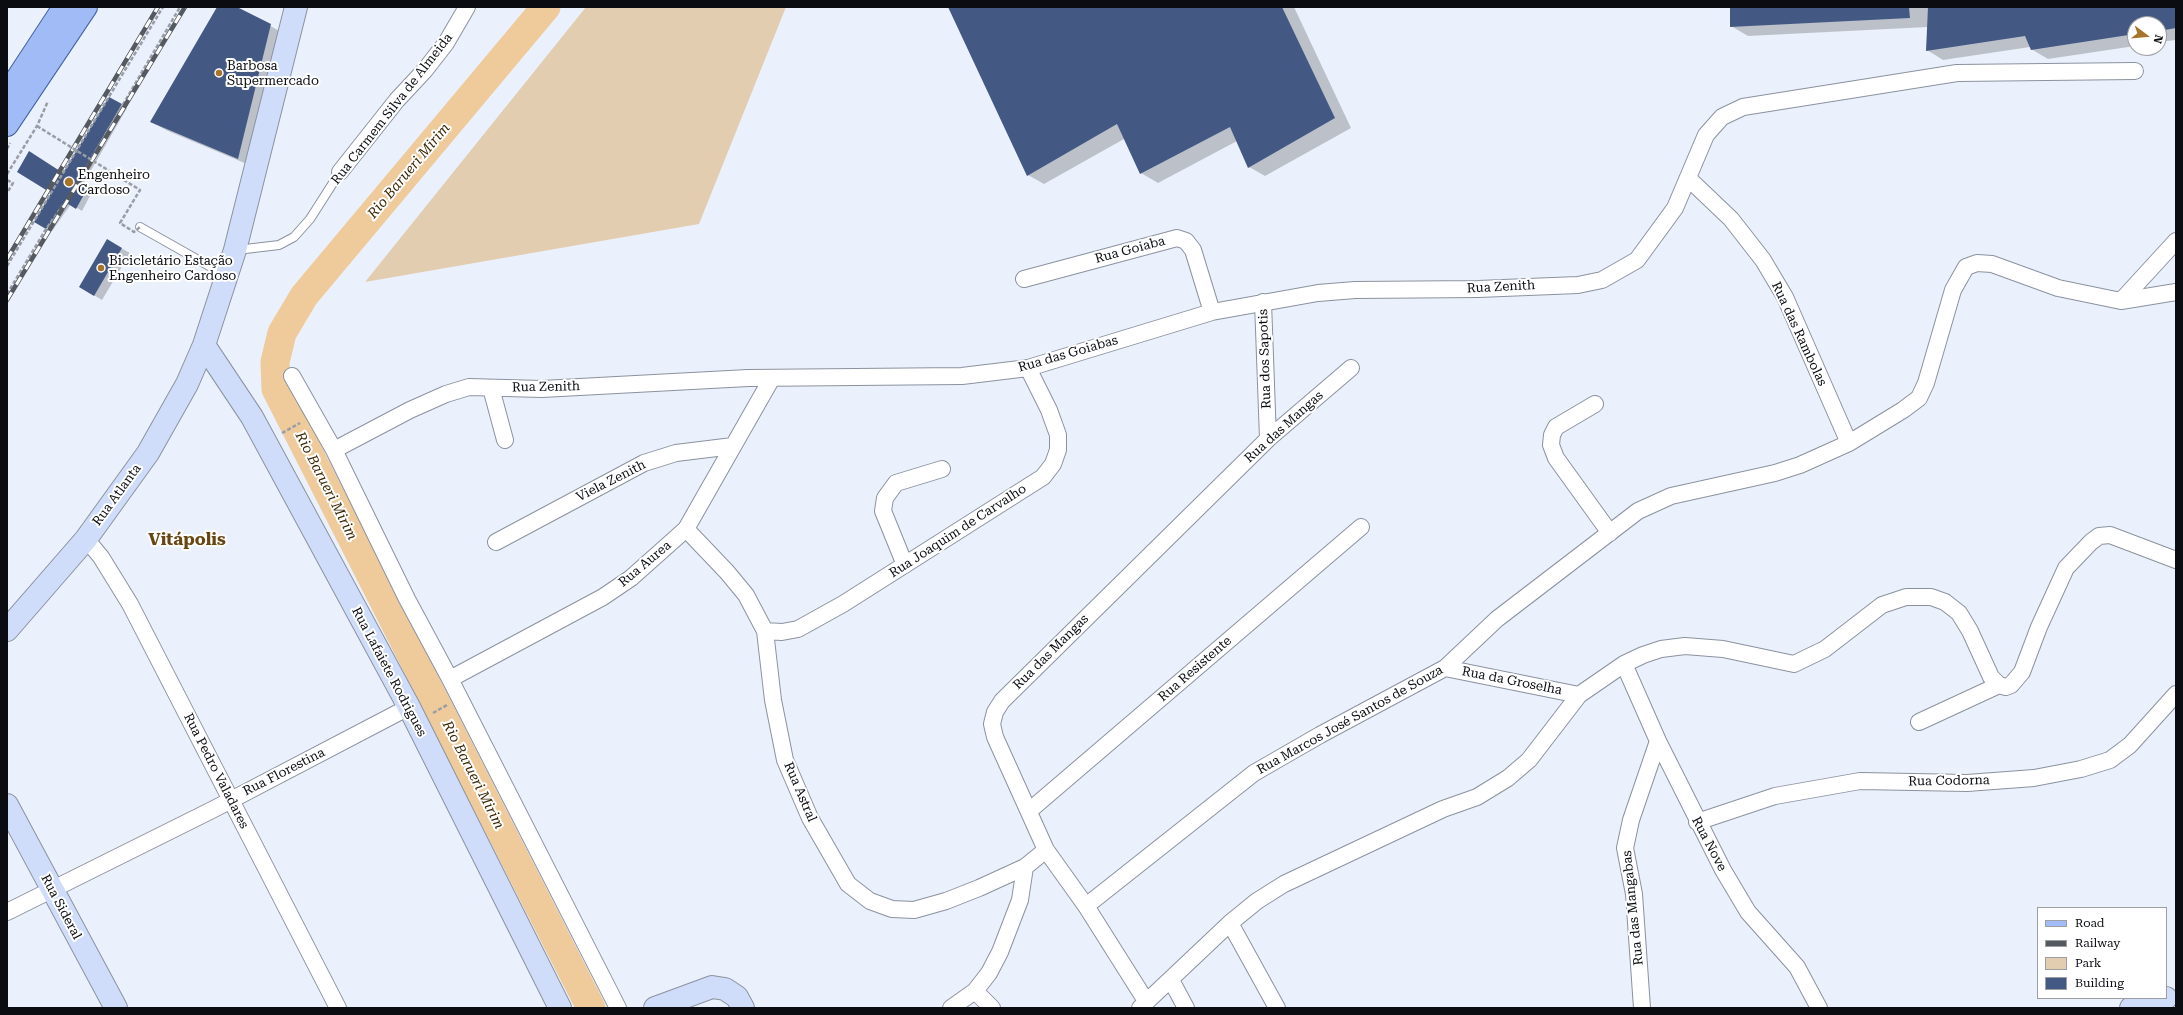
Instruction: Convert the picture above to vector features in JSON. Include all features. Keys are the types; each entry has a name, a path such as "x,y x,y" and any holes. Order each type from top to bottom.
{"main road":[{"path":"7,94 64,7"},
{"path":"7,125 86,7"},
{"name":"Rua Atlanta","path":"7,630 86,539 148,453 168,420 204,345 235,250 296,7"},
{"name":"Rua Lafaiete Rodrigues","path":"204,345 252,416 409,708 560,1008"},
{"name":"Rua Sideral","path":"7,805 116,1008"},
{"path":"655,1008 712,987 725,989 737,997 743,1008"},
{"path":"2132,1008 2163,999"}],"street":[{"name":"Rua Carmem Silva de Almeida","path":"340,172 397,100 425,70 446,43 467,7"},
{"name":"Rua Zenith","path":"1263,302 1355,290 1478,289 1578,285 1602,280 1637,260 1675,208 1689,179 1706,135 1722,117 1743,107 1957,73 2135,71"},
{"name":"Rua das Rambolas","path":"1689,179 1731,219 1763,260 1784,297 1849,443"},
{"name":"Rua Goiaba","path":"1024,279 1177,238 1186,241 1193,250 1212,312"},
{"path":"2121,301 2176,241"},
{"name":"Rua Marcos José Santos de Souza","path":"1086,906 1254,773 1320,735 1446,668 1497,619 1638,511 1671,496 1775,473 1820,458 1849,443 1903,410 1919,398 1932,368 1953,290 1966,267 1978,263 1992,264 2058,288 2121,301 2176,292"},
{"name":"Rua das Goiabas","path":"772,378 962,376 1028,368 1212,312 1263,302"},
{"name":"Rua dos Sapotis","path":"1263,302 1268,439"},
{"name":"Rua Joaquim de Carvalho","path":"765,631 782,632 798,629 843,604 905,566 1042,477 1053,464 1058,450 1058,435 1049,410 1028,368"},
{"name":"Rua das Mangas","path":"1143,1005 1086,906 1046,850 995,737 992,724 995,712 1002,701 1268,439 1351,368"},
{"path":"292,376 334,450 407,599 618,1008"},
{"name":"Rua Zenith","path":"334,450 410,410 446,394 469,387 542,389 772,378"},
{"name":"Rua Aurea","path":"450,680 603,597 631,578 686,529 772,378"},
{"path":"491,388 505,440"},
{"path":"1595,404 1556,427 1552,435 1551,445 1556,458 1610,533"},
{"name":"Viela Zenith","path":"496,542 644,463 676,453 733,446"},
{"path":"905,566 883,511 885,498 896,484 942,469"},
{"name":"Rua Resistente","path":"1029,811 1361,527"},
{"name":"Rua Astral","path":"686,529 727,572 746,595 765,631 773,700 785,760 810,818 848,884 870,901 892,909 914,910 946,901 1025,866 1046,850"},
{"path":"1143,1005 1230,923 1257,901 1284,884 1443,809 1477,797 1508,778 1529,760 1579,695 1624,664 1661,650 1685,646 1723,649 1794,664 1825,649 1882,605 1906,597 1931,598 1945,602 1959,614 1970,632 1991,677 1999,685 2006,687 2018,679 2039,626 2066,568 2091,542 2099,536 2110,535 2176,560"},
{"name":"Rua Pedro Valadares","path":"86,539 101,557 130,604 338,1008"},
{"name":"Rua Nove","path":"1624,664 1658,741 1697,822 1723,870 1748,912 1797,967 1819,1008"},
{"name":"Rua da Groselha","path":"1446,668 1579,695"},
{"path":"1919,722 1999,685"},
{"name":"Rua Codorna","path":"1697,822 1775,796 1860,781 1967,783 2034,778 2081,769 2110,760 2130,745 2176,694"},
{"name":"Rua Florestina","path":"7,912 409,708"},
{"name":"Rua das Mangabas","path":"1642,1008 1634,894 1625,848 1631,820 1658,741"},
{"path":"951,1008 975,991 989,973 1009,932 1020,900 1025,866"},
{"path":"1230,923 1277,1008"},
{"path":"1171,980 1186,1008"},
{"path":"975,991 992,1008"}],"lane":[{"name":"Rua Carmem Silva de Almeida","path":"235,250 278,246 294,237 310,220 340,172"},
{"path":"140,226 227,277"}],"path":[{"path":"7,266 162,7"},
{"path":"7,294 46,229 69,197 180,7"},
{"path":"7,174 37,126 140,190 120,223 134,232 140,226"},
{"path":"7,180 13,184 7,193"},
{"path":"282,433 306,420"}],"green space":[{"path":"586,7 786,7 699,224 365,282"}],"building":[{"name":"Barbosa Supermercado","path":"217,7 237,7 271,24 238,159 150,122"},
{"path":"948,7 1282,7 1335,118 1248,168 1230,127 1140,174 1117,124 1027,176"},
{"path":"1730,7 1909,7 1910,18 1730,27"},
{"path":"1928,7 2176,7 2176,28 2167,30 2167,16 2127,16 2127,35 2031,50 2025,36 1926,51"},
{"path":"109,97 122,104 77,182 87,189 76,209 65,202 46,229 34,222 51,193 17,172 29,151 63,173"},
{"name":"Bicicletário Estação Engenheiro Cardoso","path":"107,239 122,248 94,296 79,287"}],"waterway":[{"name":"Rio Barueri Mirim","path":"546,7 304,296 282,333 275,362 276,389 591,1008"}],"railway":[{"path":"7,259 158,7"},
{"path":"7,300 185,7"}],"place":[{"name":"Barbosa Supermercado","path":"219,73"},
{"name":"Engenheiro Cardoso","path":"69,182"},
{"name":"Bicicletário Estação Engenheiro Cardoso","path":"101,268"}],"district":[{"name":"Vitápolis","path":"187,540"}]}
